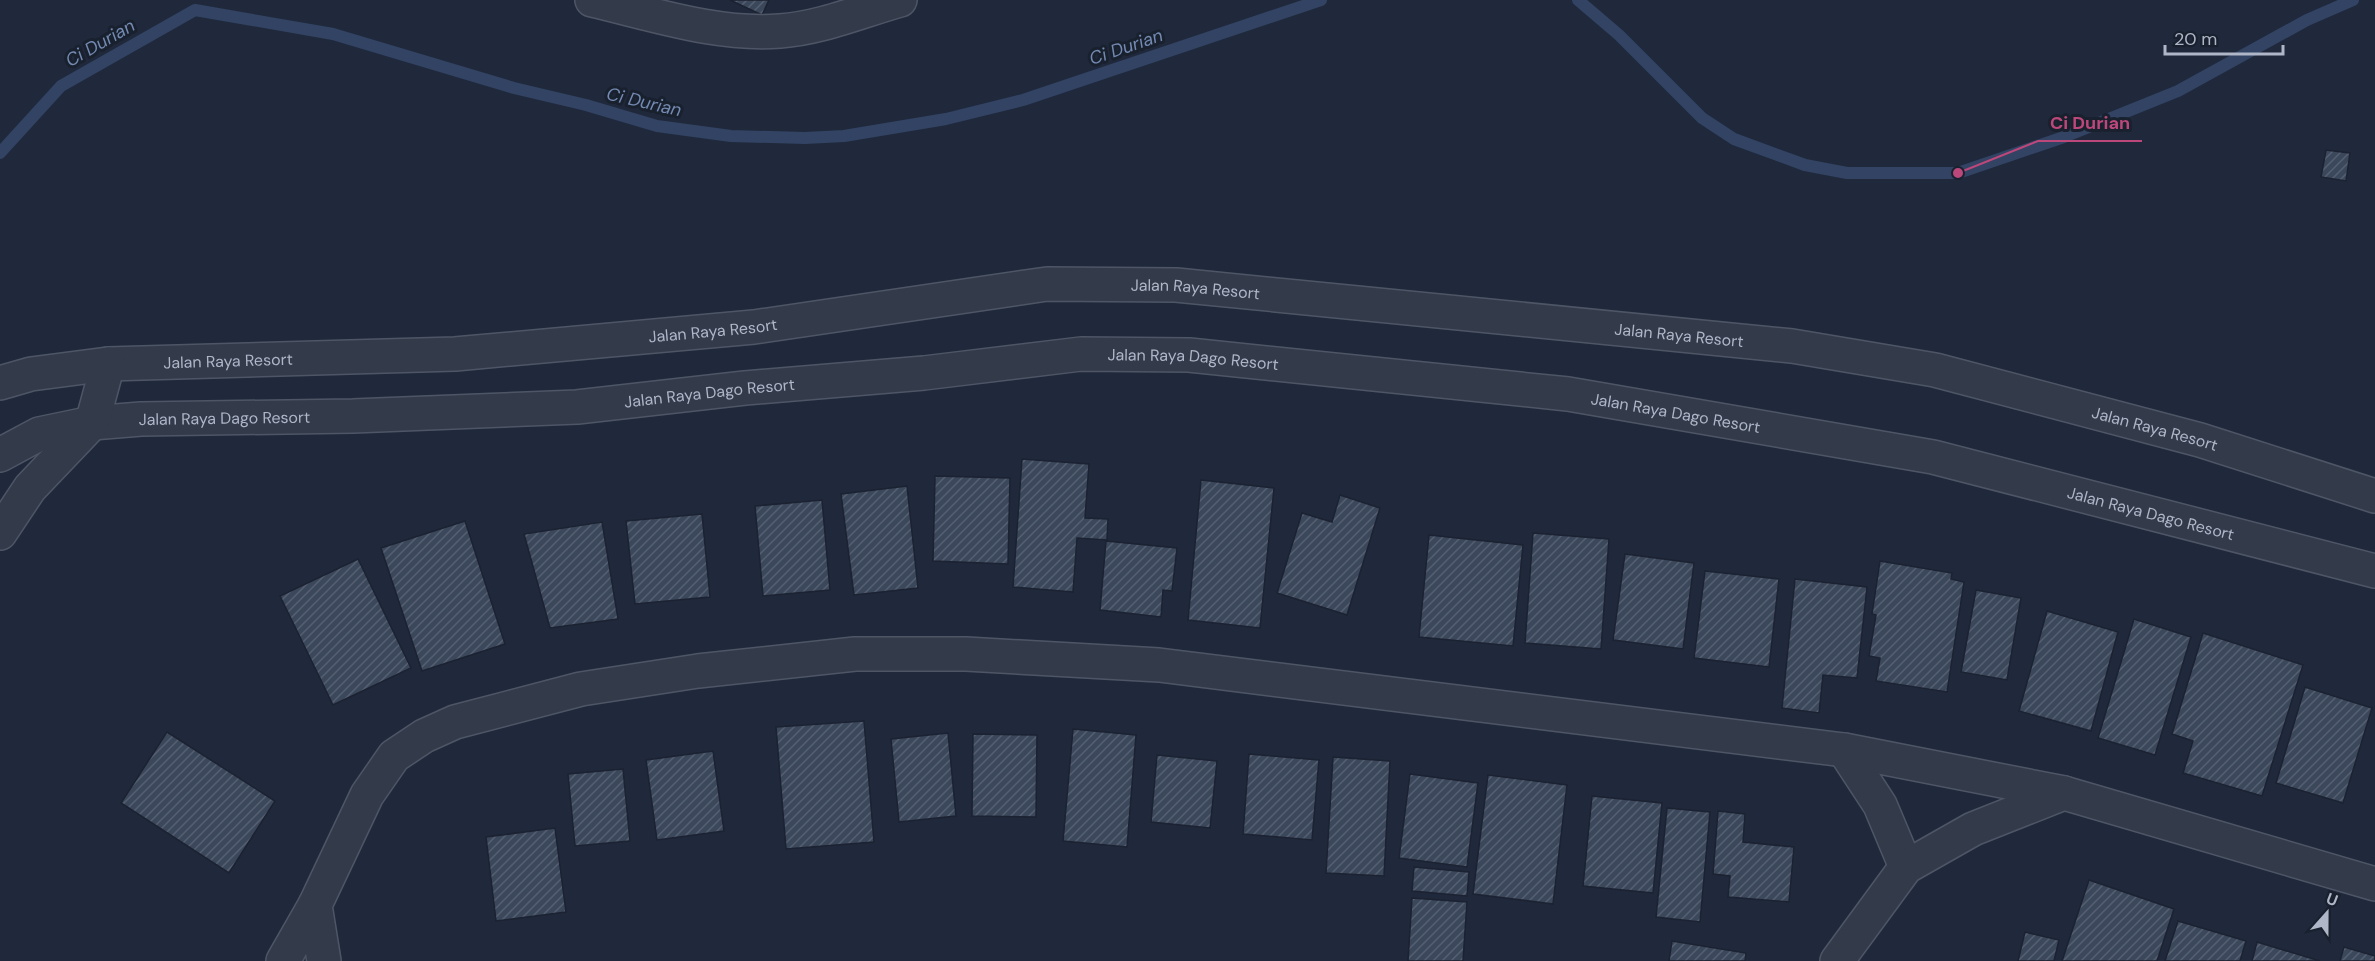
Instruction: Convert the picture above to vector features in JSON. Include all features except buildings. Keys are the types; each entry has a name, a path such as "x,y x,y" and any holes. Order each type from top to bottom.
{"street":[{"path":"592,0 738,31 781,31 818,24 900,0"},
{"name":"Jalan Raya Resort","path":"0,383 31,374 108,364 455,354 754,327 1047,284 1176,285 1792,346 1935,370 2200,440 2375,496"},
{"name":"Jalan Raya Dago Resort","path":"0,455 39,434 92,423 141,419 353,416 578,407 745,388 924,373 1081,354 1190,355 1568,394 1934,457 2375,571"},
{"path":"0,533 30,488 92,423 108,364"},
{"path":"284,961 315,905 367,795 394,756 424,736 455,722 581,689 698,671 855,654 966,654 1159,665 1844,750 2064,793 2375,884"},
{"path":"1844,750 1880,805 1906,867"},
{"path":"1838,961 1906,867 1973,829 2064,793"},
{"path":"315,905 324,961"}],"waterway":[{"name":"Ci Durian","path":"0,153 61,86 195,10 333,34 514,88 586,105 657,126 731,136 805,138 844,136 946,119 1023,100 1321,0"},
{"name":"Ci Durian","path":"1578,0 1619,35 1702,118 1734,139 1805,165 1847,173 1958,173 2064,137 2178,91 2307,20 2353,0"}],"place":[{"name":"Ci Durian","path":"1958,173"}]}
